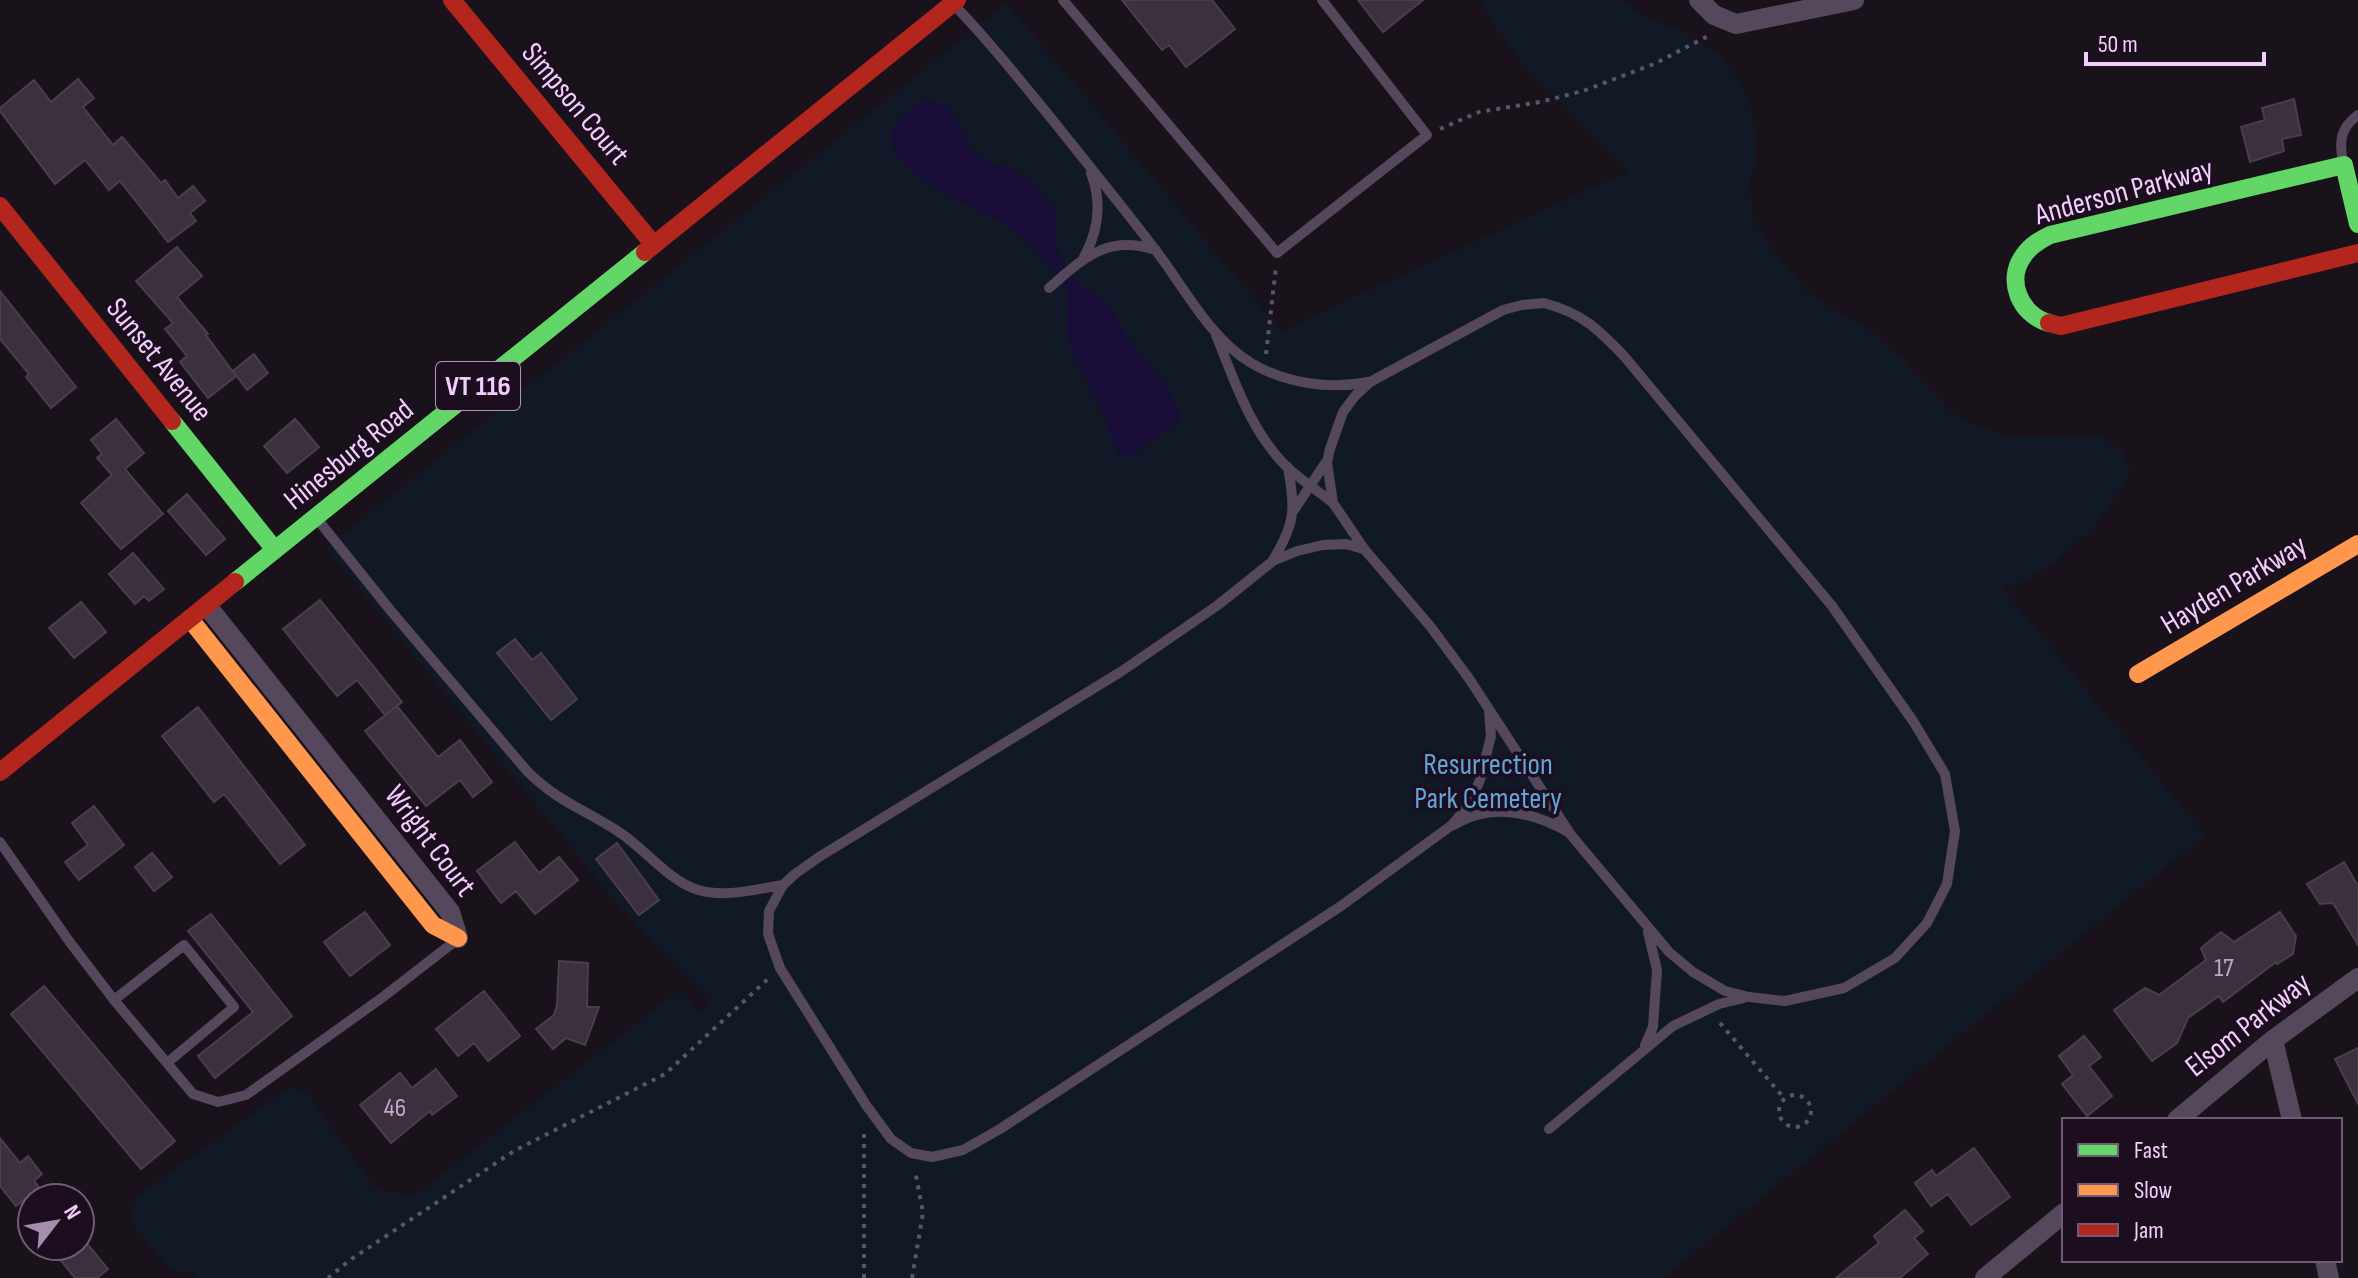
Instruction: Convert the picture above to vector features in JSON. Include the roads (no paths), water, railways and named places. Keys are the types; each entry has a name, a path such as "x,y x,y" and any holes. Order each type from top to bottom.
{"street":[{"name":"Simpson Court","path":"452,0 654,245"},
{"path":"1699,0 1714,15 1736,24 1854,0"},
{"name":"Hinesburg Road","path":"7,766 953,1"},
{"path":"2344,165 2358,224"},
{"name":"Anderson Parkway","path":"2344,165 2040,239 2019,260 2014,280 2019,300 2032,316 2061,326 2358,253"},
{"name":"Sunset Avenue","path":"0,206 275,550"},
{"name":"Hayden Parkway","path":"2138,674 2358,544"},
{"name":"Wright Court","path":"207,606 450,912 458,938"},
{"name":"Wright Court","path":"190,619 433,925 458,938"},
{"path":"0,743 7,766"},
{"name":"Elsom Parkway","path":"2179,1118 2273,1040 2358,978"},
{"path":"2273,1040 2292,1118"},
{"path":"1985,1278 2062,1215"}],"lane":[{"path":"1063,0 1277,253 1427,135 1322,0"},
{"path":"953,1 1156,250 1213,329 1236,352 1264,369 1304,382 1347,387 1370,382"},
{"path":"2344,165 2340,139 2344,129 2358,115"},
{"path":"1080,261 1093,242 1099,205 1089,166"},
{"path":"1049,288 1080,261 1097,251 1124,244 1138,244 1156,250"},
{"path":"1213,329 1240,399 1252,419 1288,467 1310,486 1333,503 1365,550 1430,626 1571,835 1647,928 1693,972 1725,991 1785,1001 1844,988 1895,958 1927,923 1947,884 1955,831 1945,774 1913,721 1832,606 1624,356 1596,328 1568,309 1544,303 1503,310 1370,382 1343,412 1327,462 1310,486 1294,510"},
{"path":"1327,462 1333,503"},
{"path":"1273,561 1288,537 1294,510 1288,467"},
{"path":"316,517 400,623 545,789 619,832 697,890 726,893 783,885"},
{"path":"1365,550 1346,544 1323,545 1273,561 1218,605 1122,671 819,857 783,885 769,911 768,934 780,968 866,1105 891,1139 911,1153 932,1157 963,1150 1000,1129 1341,906 1452,825 1479,814 1524,814 1548,820 1571,835"},
{"path":"1452,825 1470,803 1480,780 1491,736 1489,710"},
{"path":"0,842 114,1000 193,1094 218,1102 246,1095 383,997 458,938"},
{"path":"1639,1053 1650,1038 1656,1009 1657,970 1647,928"},
{"path":"114,1000 184,945 234,1007 167,1063"},
{"path":"1549,1129 1673,1026 1731,1000 1749,997"}],"park label":[{"name":"Resurrection Park Cemetery","path":"1488,782"}]}
